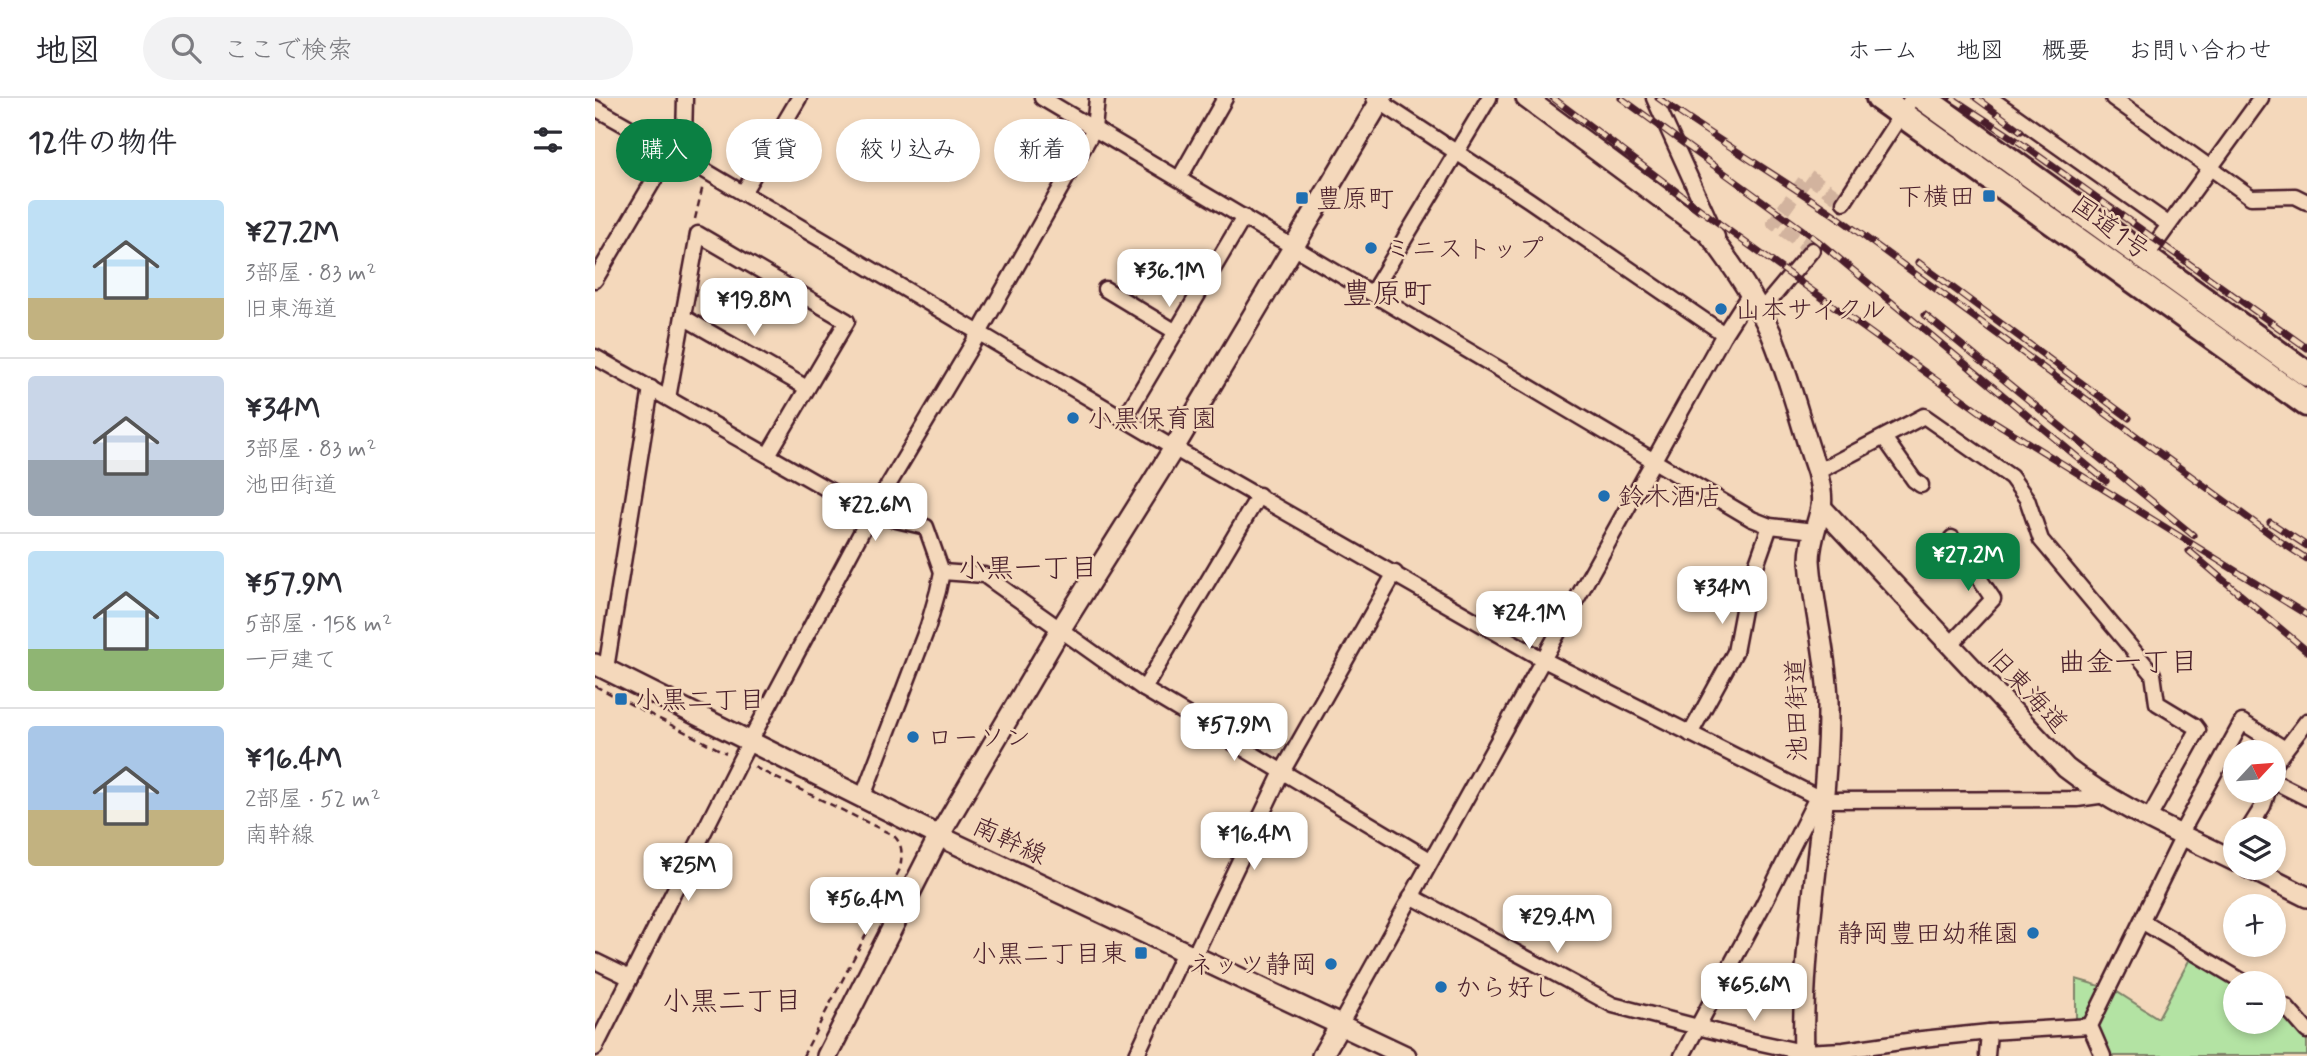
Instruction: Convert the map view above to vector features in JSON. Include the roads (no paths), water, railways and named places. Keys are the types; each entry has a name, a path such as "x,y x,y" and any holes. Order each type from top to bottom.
{"highway":[{"name":"国道1号","path":"1879,98 1907,106 2307,404"},
{"name":"国道1号","path":"1923,98 2307,374"}],"street":[{"path":"684,98 684,119"},
{"path":"743,193 799,98"},
{"path":"1042,98 1752,519 1770,526 1814,531"},
{"path":"595,1048 740,760 870,513 979,332 1094,129 1097,98"},
{"path":"1179,179 1225,98"},
{"path":"1372,293 1489,98"},
{"name":"池田街道","path":"1526,98 1708,233 1727,258 1760,312 1781,359 1817,472 1821,507 1810,558 1828,701 1802,1007 1803,1054"},
{"path":"1654,98 1727,258"},
{"path":"1990,98 2168,224"},
{"path":"2113,98 2251,197 2295,196 2307,202"},
{"path":"2145,258 2260,98"},
{"path":"827,1056 939,836 1060,630 1174,448 1379,99 1724,334"},
{"path":"1844,202 1907,106"},
{"path":"595,108 616,120"},
{"path":"712,175 1124,419 1544,660 1820,798 2077,799 2106,795"},
{"path":"595,280 656,182"},
{"path":"1124,419 1244,217"},
{"path":"668,398 698,234 847,321 768,455"},
{"path":"1760,312 1811,250"},
{"path":"1105,289 1176,332"},
{"path":"1322,1056 1724,334 1749,295"},
{"path":"683,317 807,388"},
{"path":"595,357 870,513 926,527 942,572 928,626 862,799"},
{"path":"601,666 651,388"},
{"path":"1817,472 1885,439 1924,416 2011,477 2027,499 2041,540 2153,674 2157,704 2198,730 2149,818"},
{"path":"1885,439 1914,480 1921,485"},
{"path":"1143,689 1259,495"},
{"name":"旧東海道","path":"1821,507 2059,761 2080,779 2106,795 2181,835 2223,853"},
{"path":"1690,734 1735,652 1746,594 1770,526"},
{"path":"1950,645 1993,599 1952,538"},
{"path":"942,572 984,575 1143,689 1430,860"},
{"path":"1136,1056 1283,772 1395,573"},
{"name":"南幹線","path":"601,666 862,799 1406,1056"},
{"path":"2286,748 2307,721"},
{"path":"2232,740 2242,722 2271,740"},
{"path":"2102,1056 2090,1026 2143,922 2181,835 2223,757"},
{"path":"2286,788 2307,798"},
{"path":"1682,1056 1820,798"},
{"path":"2273,880 2307,897"},
{"path":"1411,896 1613,1006 1803,1054 1989,1032 2090,1026"},
{"path":"2143,922 2225,971"},
{"path":"595,961 630,978"},
{"path":"2286,1006 2307,1031"},
{"path":"1987,1056 1989,1032"}],"tunnel":[{"path":"1812,250 1774,223 1808,176 1844,202"}],"railway":[{"path":"1553,98 1717,222 1990,419 2307,615"},
{"path":"1621,98 1818,241 2106,481"},
{"path":"1658,98 1839,218 2307,559"},
{"path":"1952,98 2019,142 2307,348"},
{"path":"1976,98 2021,131"},
{"path":"1918,262 2129,418"},
{"path":"1925,315 2193,535"},
{"path":"2270,522 2307,546"},
{"path":"2189,551 2307,651"}],"place":[{"name":"下横田","path":"1989,196"},
{"name":"豊原町","path":"1302,198"},
{"name":"ミニストップ","path":"1371,248"},
{"name":"山本サイクル","path":"1721,309"},
{"name":"小黒保育園","path":"1073,418"},
{"name":"鈴木酒店","path":"1604,496"},
{"name":"小黒二丁目","path":"621,699"},
{"name":"ローソン","path":"913,737"},
{"name":"静岡豊田幼稚園","path":"2033,933"},
{"name":"小黒二丁目東","path":"1141,953"},
{"name":"ネッツ静岡","path":"1331,964"},
{"name":"から好し","path":"1441,987"}],"district":[{"name":"豊原町","path":"1387,293"},
{"name":"小黒一丁目","path":"1028,567"},
{"name":"曲金一丁目","path":"2128,661"},
{"name":"小黒二丁目","path":"732,1000"}]}
